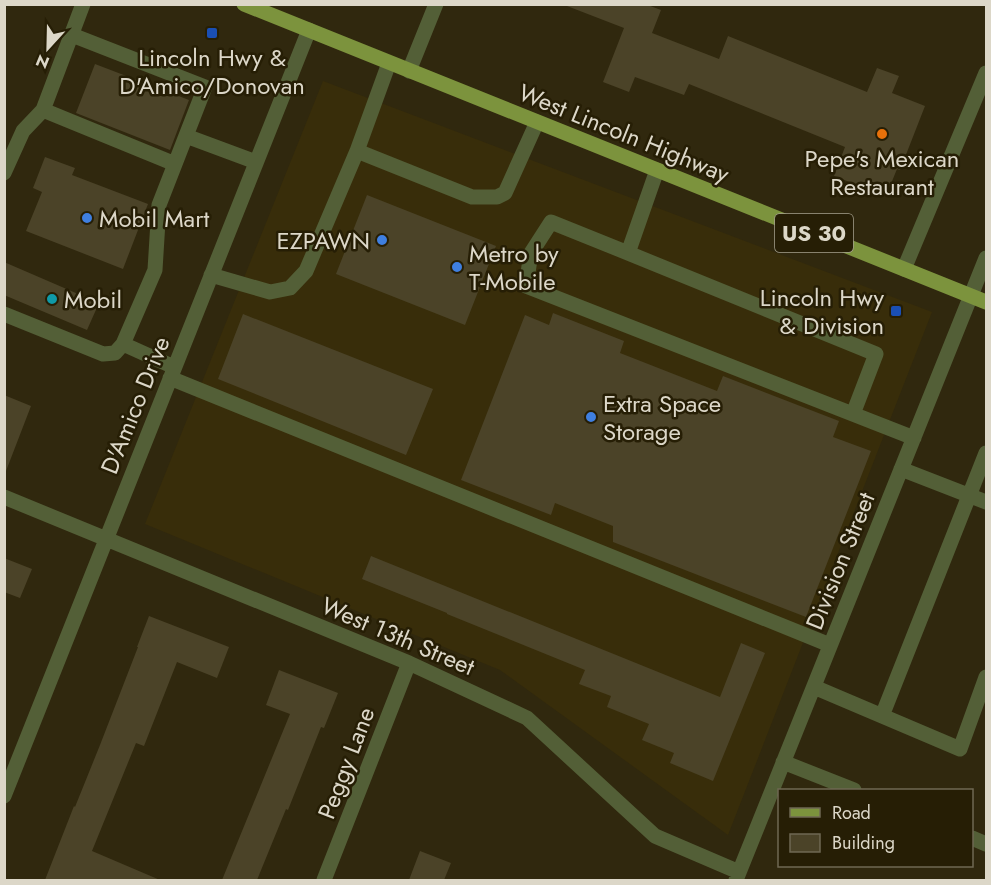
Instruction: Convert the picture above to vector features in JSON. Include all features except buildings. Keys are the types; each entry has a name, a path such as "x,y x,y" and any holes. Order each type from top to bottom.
{"main road":[{"name":"West Lincoln Highway","path":"244,4 987,302"}],"street":[{"path":"4,173 23,132 43,110 83,4"},
{"path":"410,71 436,4"},
{"name":"D'Amico Drive","path":"4,796 309,30"},
{"path":"4,314 103,354 115,353 123,344 155,270 159,205 205,87 72,35"},
{"path":"211,275 270,292 290,288 306,272 357,151 388,63"},
{"path":"904,269 987,74"},
{"path":"971,109 987,116"},
{"path":"43,110 175,164"},
{"path":"357,151 472,197 497,197 506,193 537,122"},
{"path":"186,136 256,162"},
{"path":"628,253 657,170"},
{"path":"853,414 876,354 551,222 531,253 526,286 914,438"},
{"name":"Division Street","path":"738,876 987,258"},
{"path":"123,344 172,372 830,645"},
{"path":"882,716 987,453"},
{"path":"902,469 987,502"},
{"name":"West 13th Street","path":"4,497 409,663 527,718 655,836 738,876"},
{"name":"Peggy Lane","path":"324,880 409,663"},
{"path":"813,687 960,748 987,677"},
{"path":"783,762 851,789"},
{"path":"973,838 987,844"}],"shaded area":[{"path":"323,81 932,312 728,835 500,670 145,524"}],"place":[{"name":"Lincoln Hwy & D'Amico/Donovan","path":"212,33"},
{"name":"Pepe's Mexican Restaurant","path":"882,134"},
{"name":"Mobil Mart","path":"87,218"},
{"name":"EZPAWN","path":"382,240"},
{"name":"Metro by T-Mobile","path":"457,267"},
{"name":"Mobil","path":"52,299"},
{"name":"Lincoln Hwy & Division","path":"896,311"},
{"name":"Extra Space Storage","path":"591,417"}]}
